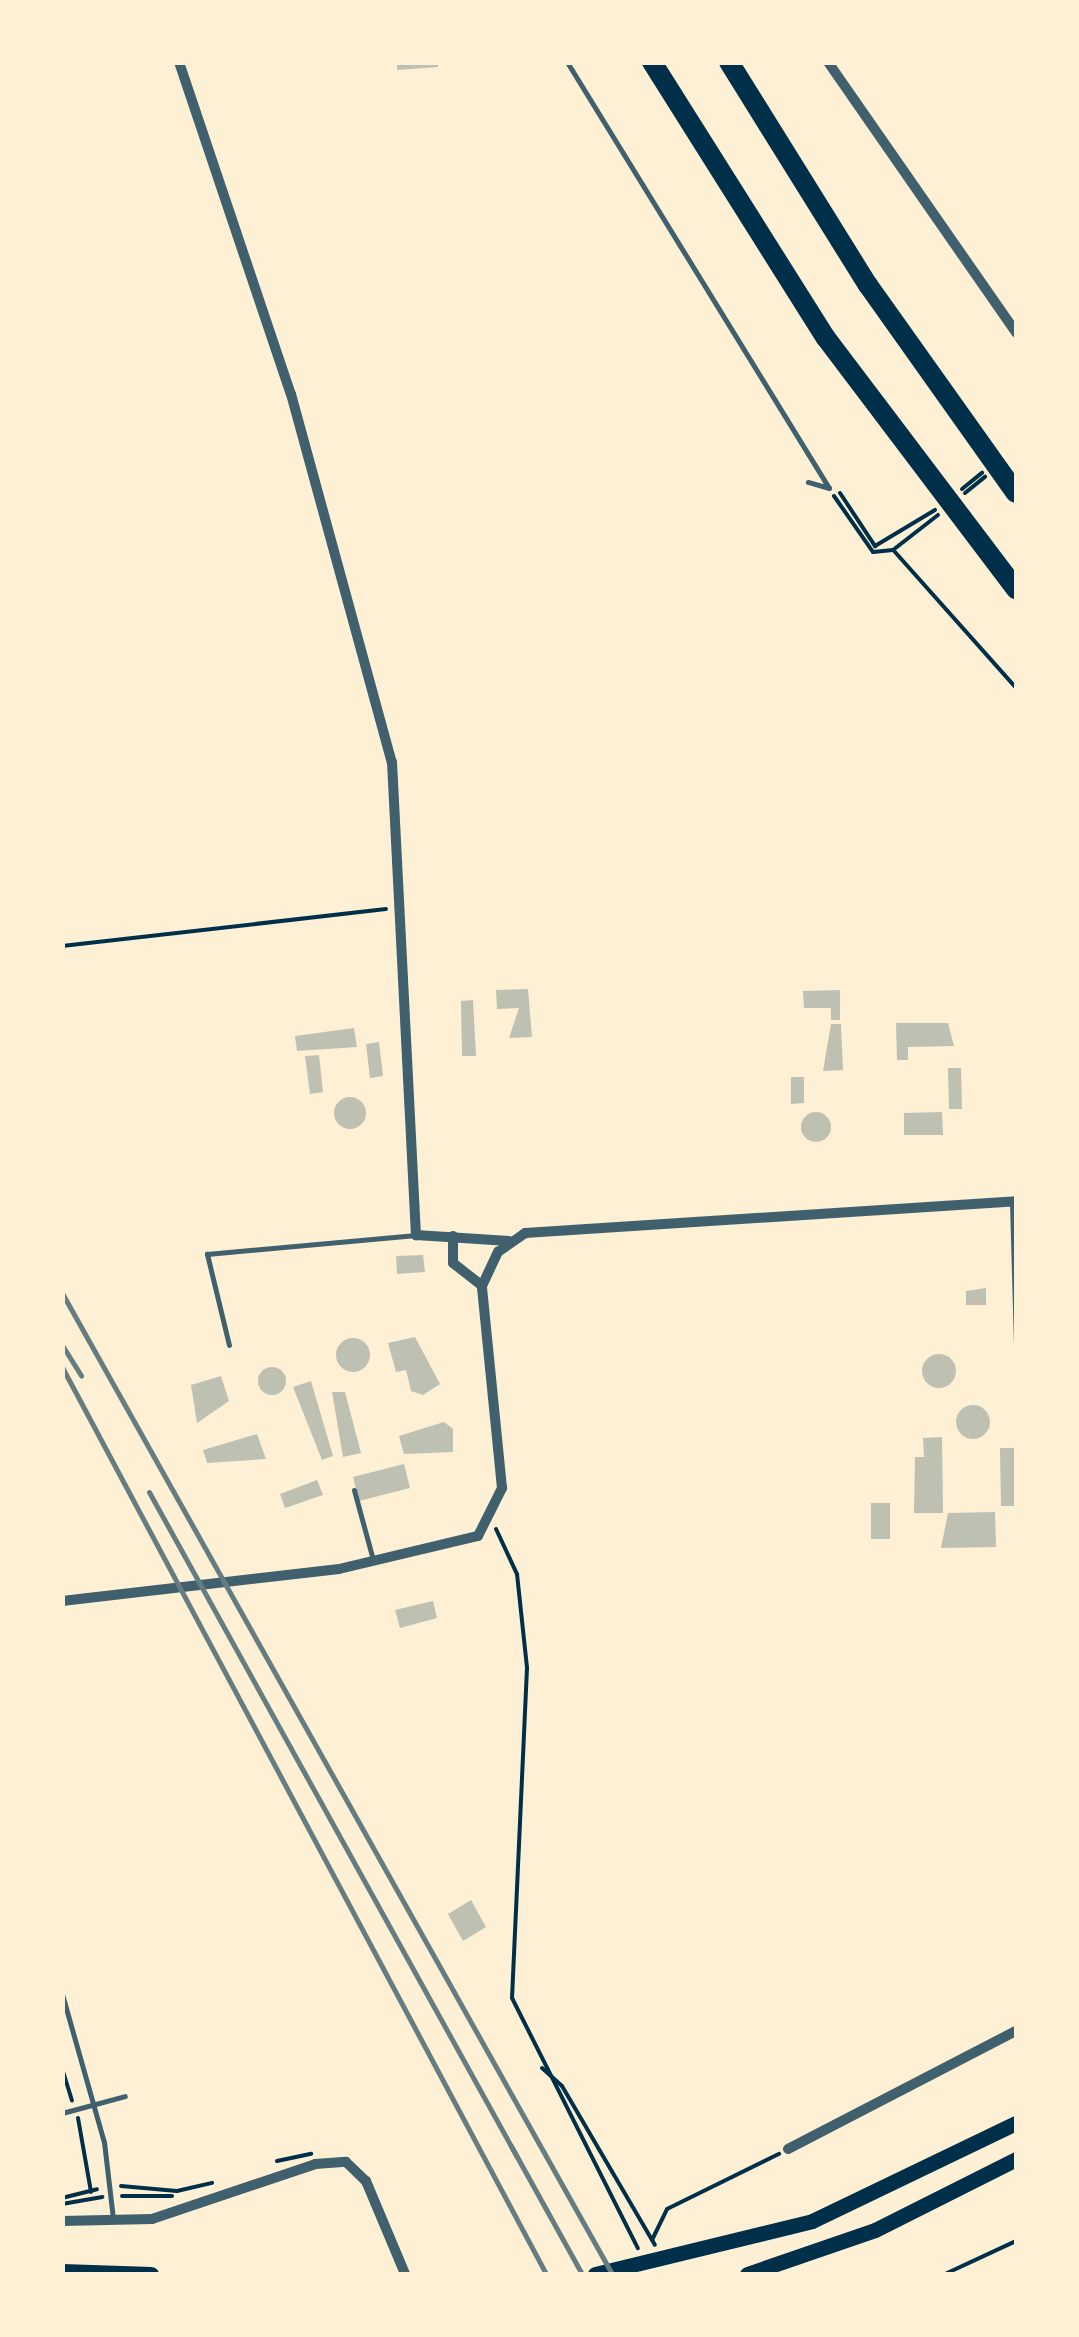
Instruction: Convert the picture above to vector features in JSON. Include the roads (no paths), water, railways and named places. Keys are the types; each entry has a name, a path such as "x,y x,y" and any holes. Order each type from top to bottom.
{"highway":[{"path":"652,62 826,338 1016,592"},
{"path":"729,62 868,285 1016,494"}],"main road":[{"path":"594,2274 703,2254 865,2200 1016,2123"},
{"path":"748,2274 887,2225 1016,2159"},
{"path":"62,2271 152,2274"}],"street":[{"path":"179,62 291,394 382,717 402,907 416,1236 509,1241 545,1228 1014,1201"},
{"path":"828,62 1016,333"},
{"path":"453,1236 453,1262 482,1286"},
{"path":"62,1601 135,1599 453,1549 490,1524 502,1488 482,1286 509,1241"},
{"path":"788,2149 1016,2031"},
{"path":"62,2221 114,2222 198,2208 315,2164 346,2162 366,2182 404,2274"}],"lane":[{"path":"566,62 829,488 808,482"},
{"path":"1014,1201 1016,1349"},
{"path":"229,1345 207,1254 416,1236"},
{"path":"354,1490 374,1562"},
{"path":"62,1994 95,2104 114,2222"},
{"path":"62,2113 125,2096"}],"railway":[{"path":"62,1293 612,2274"},
{"path":"62,1345 81,1375"},
{"path":"62,1367 546,2274"},
{"path":"149,1492 517,2157"},
{"path":"511,2146 582,2274"}]}
